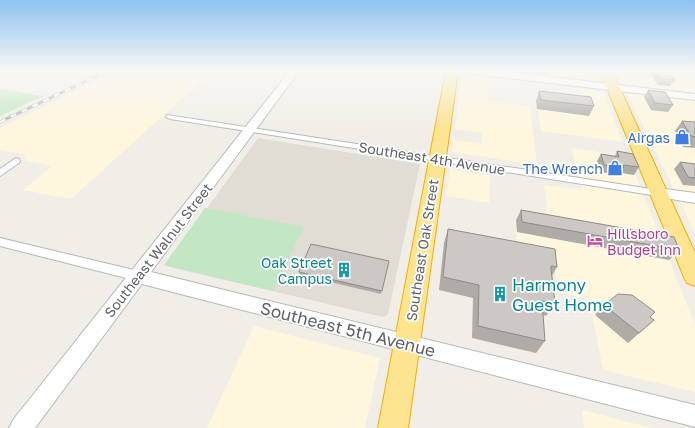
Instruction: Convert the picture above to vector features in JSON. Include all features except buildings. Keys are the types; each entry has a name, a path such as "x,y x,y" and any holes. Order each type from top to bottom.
{"highway":[{"name":"Southeast Oak Street","path":"393,428 449,91"},
{"path":"613,91 695,276"}],"street":[{"name":"Southeast Walnut Street","path":"21,428 280,91"},
{"path":"639,91 695,97"},
{"name":"Southeast 4th Avenue","path":"170,117 695,198"},
{"path":"0,173 16,161"},
{"name":"Southeast 5th Avenue","path":"0,242 695,416"}],"shaded area":[{"path":"76,91 190,91 71,199 23,190 52,166 23,160 27,157 23,156 25,154 0,150 0,128"},
{"path":"460,91 488,91 488,101 530,106 537,165 452,152 453,140 481,144 482,133 455,129"},
{"path":"579,91 603,92 623,142 541,131 536,101 583,106"},
{"path":"627,91 695,91 695,233"},
{"path":"258,138 420,164 388,314 383,317 165,266"},
{"path":"571,148 628,156 695,325 695,392 603,370 589,299 558,292 553,256 517,249 516,219 549,225 544,185 582,190"},
{"path":"450,169 490,176 489,203 446,196"},
{"path":"254,326 380,358 365,428 207,428"},
{"path":"582,410 652,428 584,428"}],"green space":[{"path":"0,91 12,91 43,96 0,116"},
{"path":"205,208 304,227 273,291 164,265"}],"railway":[{"path":"0,122 65,91"}],"place":[{"name":"Airgas","path":"682,137"},
{"name":"The Wrench","path":"615,168"},
{"name":"Hillsboro Budget Inn","path":"595,241"},
{"name":"Oak Street Campus","path":"344,270"},
{"name":"Harmony Guest Home","path":"500,294"}]}
